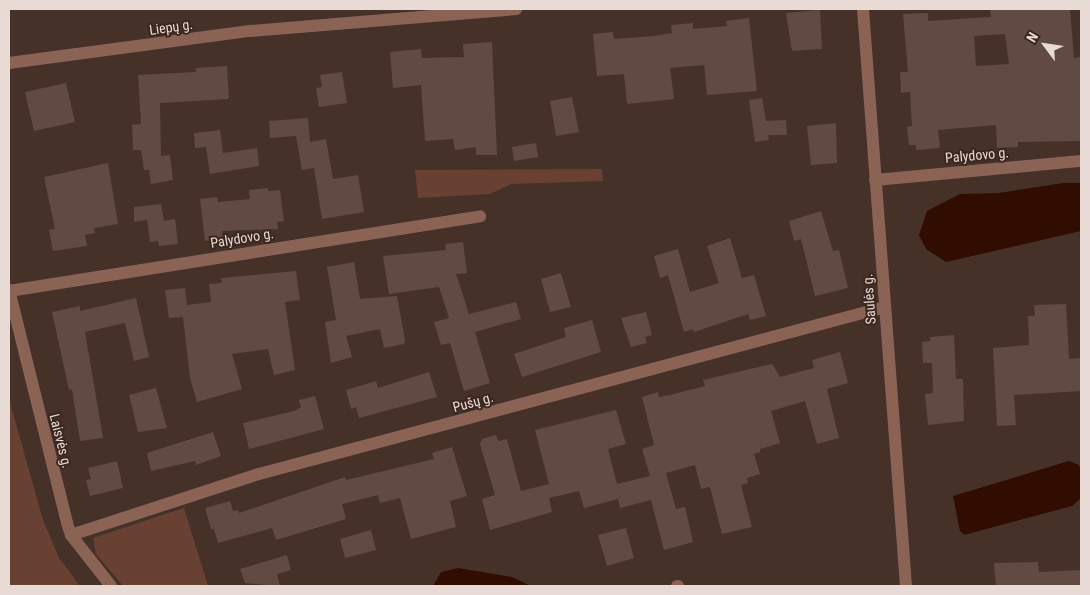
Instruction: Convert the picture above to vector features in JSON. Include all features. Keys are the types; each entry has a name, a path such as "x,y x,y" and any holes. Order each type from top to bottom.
{"street":[{"name":"Liepų g.","path":"9,63 250,31 516,9"},
{"name":"Saulės g.","path":"862,9 906,586"},
{"name":"Palydovo g.","path":"875,180 1081,161"},
{"name":"Palydovo g.","path":"9,291 480,216"},
{"name":"Laisvės g.","path":"9,291 71,535 110,586"},
{"name":"Pušų g.","path":"71,535 259,474 885,307"}],"shaded area":[{"path":"602,169 603,181 511,184 490,194 418,198 415,170"},
{"path":"1063,183 1081,183 1081,231 946,262 926,249 919,235 927,211 960,194 999,193"},
{"path":"9,399 43,520 59,558 80,586 9,586"},
{"path":"1069,461 1079,465 1081,471 1081,498 1072,506 964,535 960,531 953,496"},
{"path":"184,508 208,586 123,586 96,554 93,538"},
{"path":"458,568 512,577 531,586 433,586 441,572"}],"building":[{"path":"990,9 1070,9 1074,58 1081,57 1081,141 1018,142 1018,147 997,148 996,125 938,130 940,148 916,150 916,145 909,145 907,127 912,126 910,92 901,93 900,72 908,72 903,14 928,13 928,21 991,17","holes":["1005,34 1009,64 976,66 974,36"]},
{"path":"820,10 822,49 792,51 786,13"},
{"path":"749,18 757,91 707,95 704,65 670,68 674,99 627,104 624,74 597,76 593,34 613,32 614,39 654,36 672,33 671,25 693,23 693,29 727,26 726,21"},
{"path":"492,42 497,155 476,155 476,147 455,150 453,139 425,141 421,85 393,88 390,52 421,49 422,58 464,57 463,44"},
{"path":"227,66 229,99 160,103 161,156 170,155 173,180 151,184 149,170 144,170 141,150 133,150 132,125 141,124 138,75 196,72 196,68"},
{"path":"342,72 347,103 319,107 316,88 322,87 320,75"},
{"path":"66,83 75,122 34,131 25,92"},
{"path":"572,97 579,132 556,136 550,101"},
{"path":"762,98 766,121 786,120 787,135 768,135 769,140 755,142 749,100"},
{"path":"308,118 310,142 326,139 333,179 358,175 364,212 322,219 314,168 302,170 296,136 270,138 269,121"},
{"path":"836,123 837,163 811,165 807,126"},
{"path":"220,130 223,153 257,148 259,166 210,174 206,147 195,148 194,133"},
{"path":"536,143 538,157 514,161 512,147"},
{"path":"108,163 118,224 94,228 95,233 85,235 87,246 53,251 49,230 55,229 44,177"},
{"path":"268,188 268,191 280,190 284,221 277,222 278,229 222,231 223,239 205,241 200,199 217,197 218,202 250,199 249,190"},
{"path":"161,204 164,221 175,219 178,244 159,246 158,241 150,242 147,220 134,222 134,207"},
{"path":"821,211 833,251 839,250 848,288 815,296 801,239 794,241 789,221"},
{"path":"730,238 742,278 754,275 766,316 750,320 748,314 694,332 693,329 684,332 668,275 660,278 654,256 678,249 690,292 719,283 707,246"},
{"path":"463,242 467,273 456,274 469,314 516,302 521,319 475,332 490,383 464,391 450,343 441,345 434,322 449,318 439,287 389,294 383,256 446,250 445,244"},
{"path":"354,262 360,299 397,296 405,340 404,344 384,348 380,329 346,336 352,357 331,363 325,322 336,320 327,267"},
{"path":"296,271 300,300 285,302 295,370 274,375 268,349 232,354 242,389 197,402 190,378 183,317 169,318 165,290 185,288 187,305 211,302 209,284 222,283 221,278"},
{"path":"561,273 571,307 550,312 541,279"},
{"path":"136,298 149,357 134,361 125,323 85,332 103,438 80,441 72,389 69,390 52,312 80,306 80,311"},
{"path":"1066,304 1069,359 1081,358 1081,391 1014,395 1016,425 997,426 993,348 1029,345 1028,316 1035,316 1034,305"},
{"path":"646,312 652,335 645,337 647,343 631,347 621,318"},
{"path":"592,320 601,352 522,377 514,354 566,337 564,328"},
{"path":"954,335 956,379 963,379 964,421 928,425 925,394 933,393 932,363 923,363 922,342 930,341 930,337"},
{"path":"840,352 848,383 827,389 839,438 817,444 805,401 771,411 780,443 760,449 760,452 754,454 760,474 747,478 748,483 741,485 752,527 722,534 710,487 701,489 695,465 666,473 676,509 685,507 693,542 664,550 651,500 620,508 618,499 584,508 579,491 549,498 552,512 490,530 482,499 495,495 480,444 482,439 496,435 498,441 507,439 521,491 549,484 535,430 616,410 626,444 608,449 617,484 650,476 642,449 654,445 642,397 658,392 659,397 670,395 705,386 703,380 772,364 780,377 814,368 812,360"},
{"path":"429,372 437,397 359,418 356,407 351,409 346,390 376,381 378,388"},
{"path":"156,388 167,428 138,432 129,395"},
{"path":"315,396 324,429 249,449 243,423 294,411 301,407 299,400"},
{"path":"213,432 221,456 196,465 195,461 151,471 147,453"},
{"path":"452,447 467,496 450,501 456,527 411,539 400,498 380,503 378,495 342,504 346,519 276,540 272,528 218,543 214,529 211,529 205,508 230,501 233,511 238,510 239,513 345,477 346,480 434,459 432,453"},
{"path":"117,461 123,488 90,496 86,480 91,479 88,468"},
{"path":"626,528 634,558 607,566 598,535"},
{"path":"371,530 376,550 345,558 340,539"},
{"path":"287,555 291,570 277,574 280,586 245,583 240,569"},
{"path":"1038,562 1039,572 1081,570 1081,586 996,586 994,563"}]}
